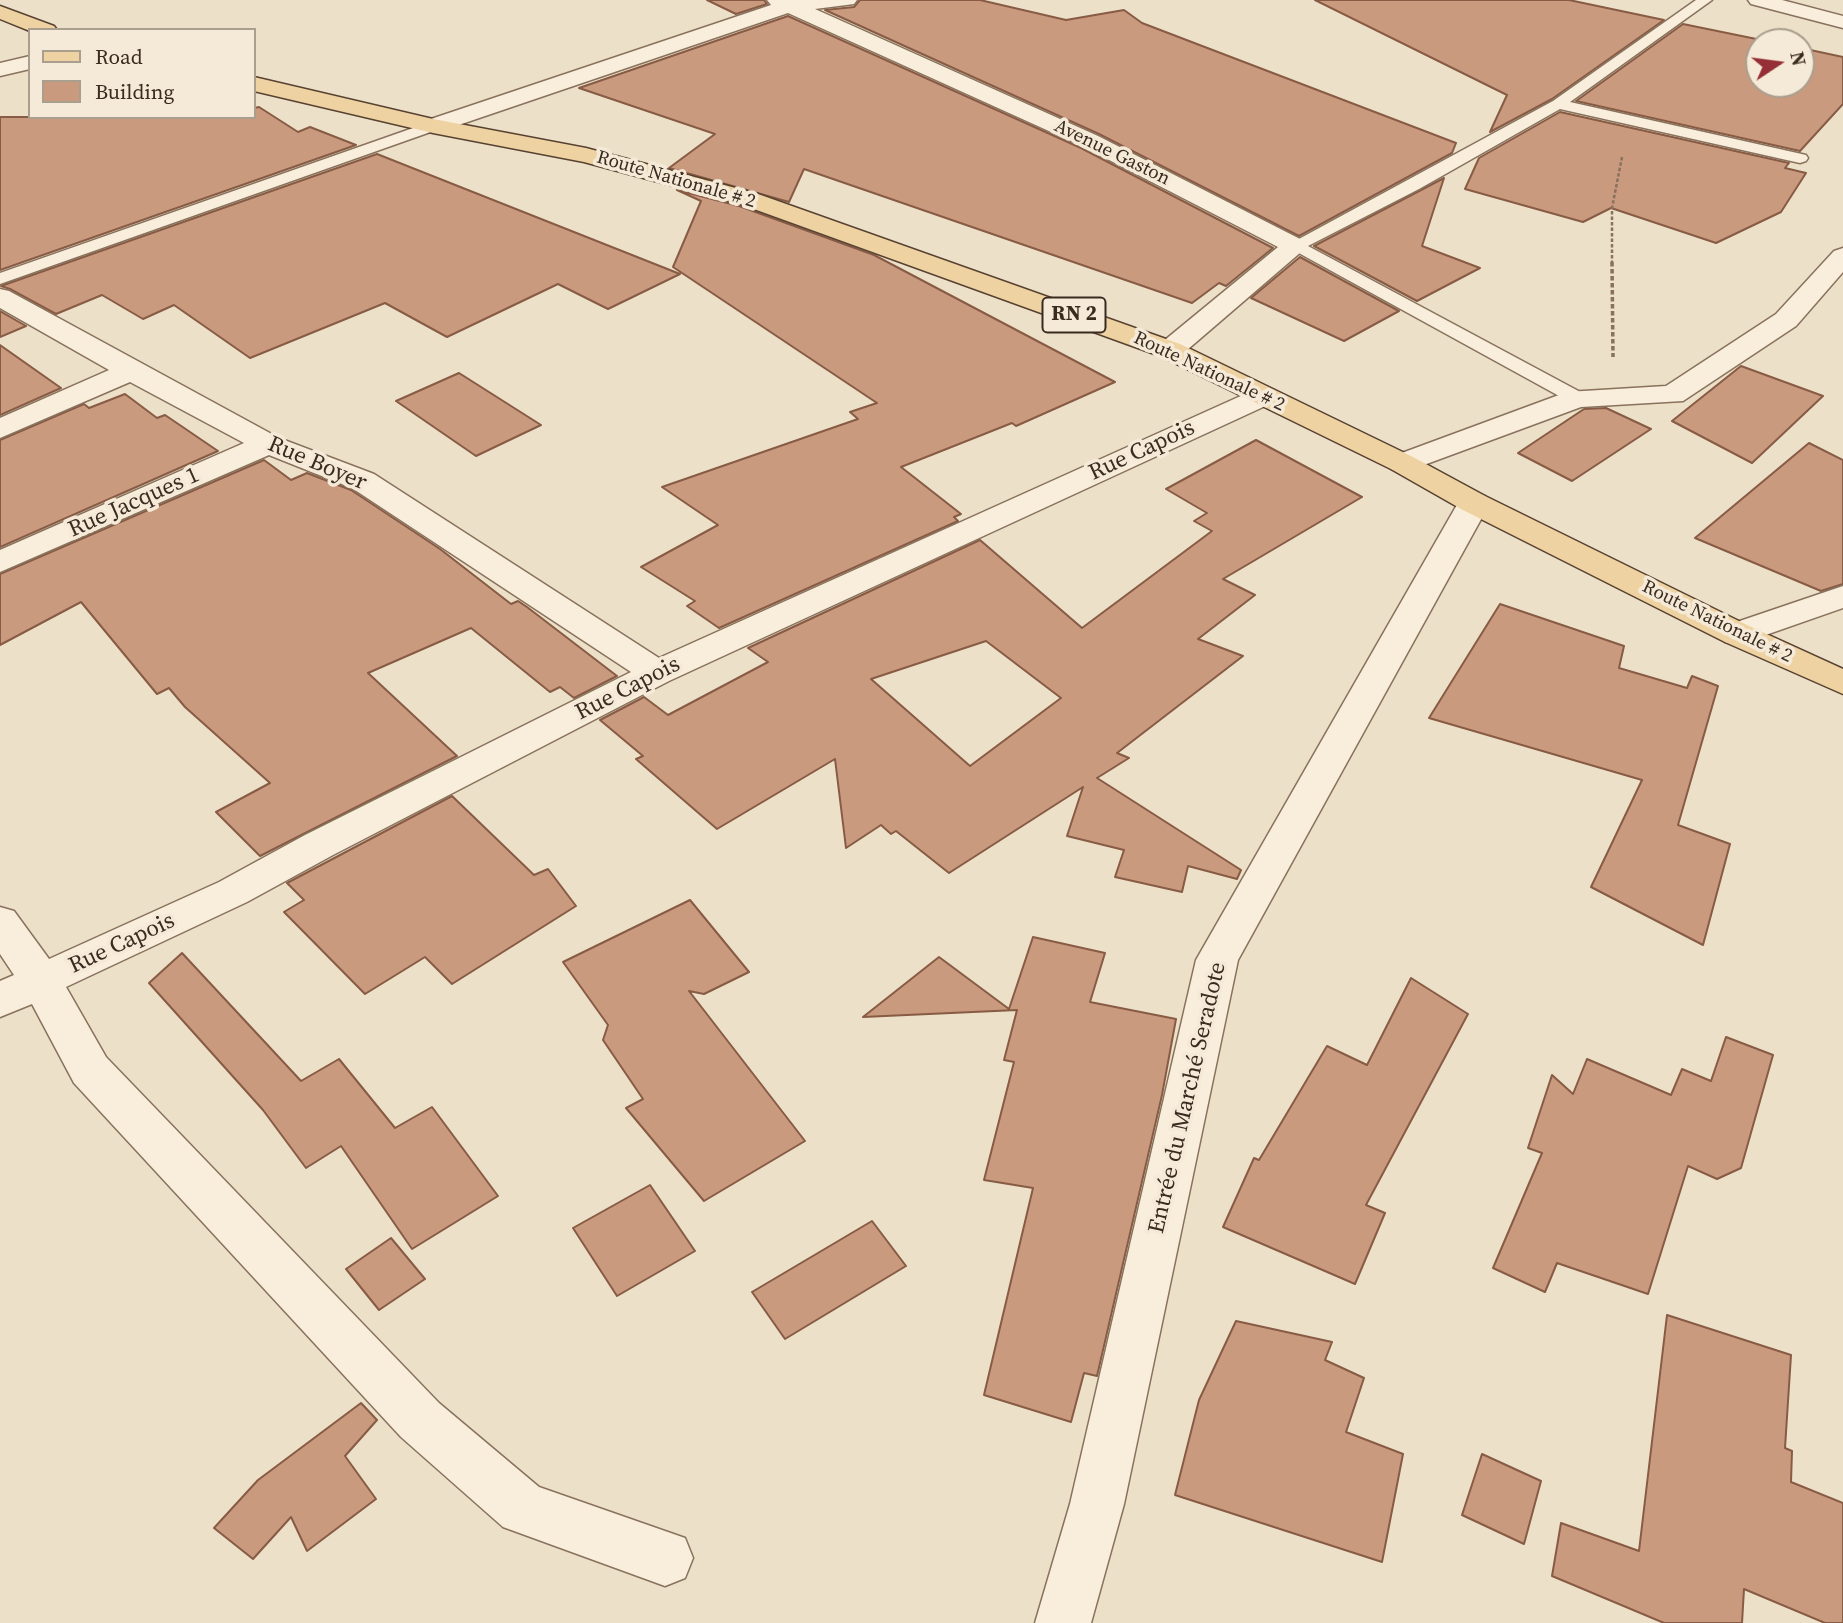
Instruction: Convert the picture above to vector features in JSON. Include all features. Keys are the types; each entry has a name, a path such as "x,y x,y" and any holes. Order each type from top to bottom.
{"main road":[{"path":"0,12 42,28"},
{"name":"Route Nationale # 2","path":"256,84 433,126 586,155 749,200 1170,350 1402,463 1474,503 1737,634 1843,683"}],"street":[{"path":"433,126 782,3 846,0"},
{"path":"1758,0 1843,22"},
{"name":"Avenue Gaston","path":"782,3 1090,141 1296,246"},
{"path":"0,70 28,63"},
{"path":"1170,350 1296,246"},
{"path":"1402,463 1577,398 1673,396 1786,320 1843,256"},
{"name":"Rue Boyer","path":"0,297 268,444 363,481 657,673"},
{"path":"0,429 131,371"},
{"name":"Rue Capois","path":"21,991 233,892 319,845 657,673 1264,396"},
{"name":"Rue Jacques 1","path":"0,562 268,444"},
{"name":"Entrée du Marché Seradote","path":"1063,1623 1097,1504 1217,960 1474,503"},
{"path":"1737,634 1843,596"},
{"path":"0,922 21,991 90,1070 420,1420 522,1508 665,1558"}],"lane":[{"path":"1296,246 1413,185 1558,104 1705,0"},
{"path":"1558,104 1629,122 1800,158"},
{"path":"0,279 433,126"},
{"path":"1296,246 1577,398"}],"path":[{"path":"1614,397 1612,208 1629,122"}],"building":[{"path":"707,0 764,0 767,4 736,14"},
{"path":"860,0 980,0 1066,20 1124,10 1142,23 1456,143 1452,153 1299,236 1099,134 825,10 854,7"},
{"path":"1315,0 1569,0 1664,20 1552,99 1490,132 1507,95"},
{"path":"788,16 1081,148 1273,248 1226,286 1219,283 1192,303 804,169 789,202 669,168 715,134 579,88"},
{"path":"1683,24 1745,37 1745,98 1815,98 1815,51 1843,57 1843,104 1800,151 1576,101"},
{"path":"256,108 298,132 310,127 356,145 0,270 0,117 256,119"},
{"path":"1560,112 1789,163 1785,168 1806,173 1781,212 1716,243 1611,208 1583,222 1465,189 1479,158"},
{"path":"377,154 680,274 608,309 558,284 447,337 385,303 250,358 174,305 143,319 102,295 56,314 1,286"},
{"path":"1444,178 1422,246 1480,268 1417,301 1314,246"},
{"path":"677,190 739,206 874,255 1115,382 1016,426 1012,423 901,467 961,514 954,517 958,521 719,628 687,606 695,601 641,567 718,525 662,487 858,419 850,412 877,403 673,267 701,201"},
{"path":"1300,257 1399,311 1344,341 1251,298"},
{"path":"0,311 26,326 0,337"},
{"path":"0,345 61,388 0,415"},
{"path":"1741,366 1823,396 1752,463 1672,421"},
{"path":"459,373 541,425 476,456 396,401"},
{"path":"125,394 157,418 165,415 218,451 0,547 0,440 84,404 89,408"},
{"path":"1606,408 1651,429 1572,481 1518,453 1584,409"},
{"path":"1256,440 1362,497 1223,579 1255,595 1198,639 1243,656 1117,753 1129,758 1097,778 1241,870 1237,879 1188,866 1182,892 1115,877 1124,850 1067,836 1083,787 949,873 896,831 891,834 881,825 846,848 835,759 717,829 636,759 643,756 600,720 644,697 668,715 768,662 748,648 980,540 1082,628 1212,531 1194,521 1207,513 1166,489","holes":["986,641 1061,698 970,766 871,679"]},
{"path":"1809,443 1843,460 1843,584 1821,591 1695,538"},
{"path":"264,460 291,480 307,473 351,490 440,549 511,604 518,601 527,607 617,676 574,698 560,687 550,692 471,628 368,673 457,756 260,856 216,812 270,783 185,707 169,688 157,694 81,602 0,645 0,574"},
{"path":"1500,604 1624,646 1619,668 1687,688 1692,676 1718,686 1678,825 1730,844 1703,945 1591,887 1642,780 1429,718"},
{"path":"452,796 534,875 548,869 576,906 452,984 425,957 365,994 284,912 304,900 287,883"},
{"path":"690,900 749,972 704,994 689,991 805,1141 704,1201 626,1108 643,1099 603,1040 608,1025 563,962"},
{"path":"1033,937 1105,953 1090,1002 1176,1019 1162,1095 1097,1376 1084,1373 1071,1422 984,1395 1033,1188 984,1180 1014,1062 1004,1060 1017,1010 863,1017 939,957 1009,1009"},
{"path":"182,953 301,1081 339,1059 395,1128 432,1107 498,1196 412,1249 341,1146 306,1168 263,1110 149,983"},
{"path":"1411,978 1468,1014 1366,1205 1385,1213 1355,1284 1223,1227 1254,1158 1259,1160 1327,1046 1367,1065"},
{"path":"1726,1037 1773,1055 1741,1168 1717,1179 1688,1166 1648,1294 1557,1263 1545,1292 1493,1268 1542,1153 1528,1148 1552,1075 1573,1094 1587,1059 1671,1095 1682,1069 1711,1081"},
{"path":"650,1185 695,1251 617,1296 573,1228"},
{"path":"872,1221 906,1266 785,1339 752,1292"},
{"path":"391,1238 425,1279 379,1310 346,1269"},
{"path":"1667,1315 1791,1355 1785,1448 1792,1451 1791,1482 1843,1503 1843,1623 1825,1623 1744,1589 1742,1623 1664,1623 1552,1576 1561,1523 1639,1551"},
{"path":"1236,1321 1332,1342 1325,1360 1364,1378 1346,1432 1403,1454 1382,1562 1175,1495 1199,1400"},
{"path":"361,1403 377,1420 345,1456 376,1499 307,1551 291,1517 253,1559 214,1528 258,1480"},
{"path":"1482,1454 1541,1481 1524,1544 1462,1515"}]}
